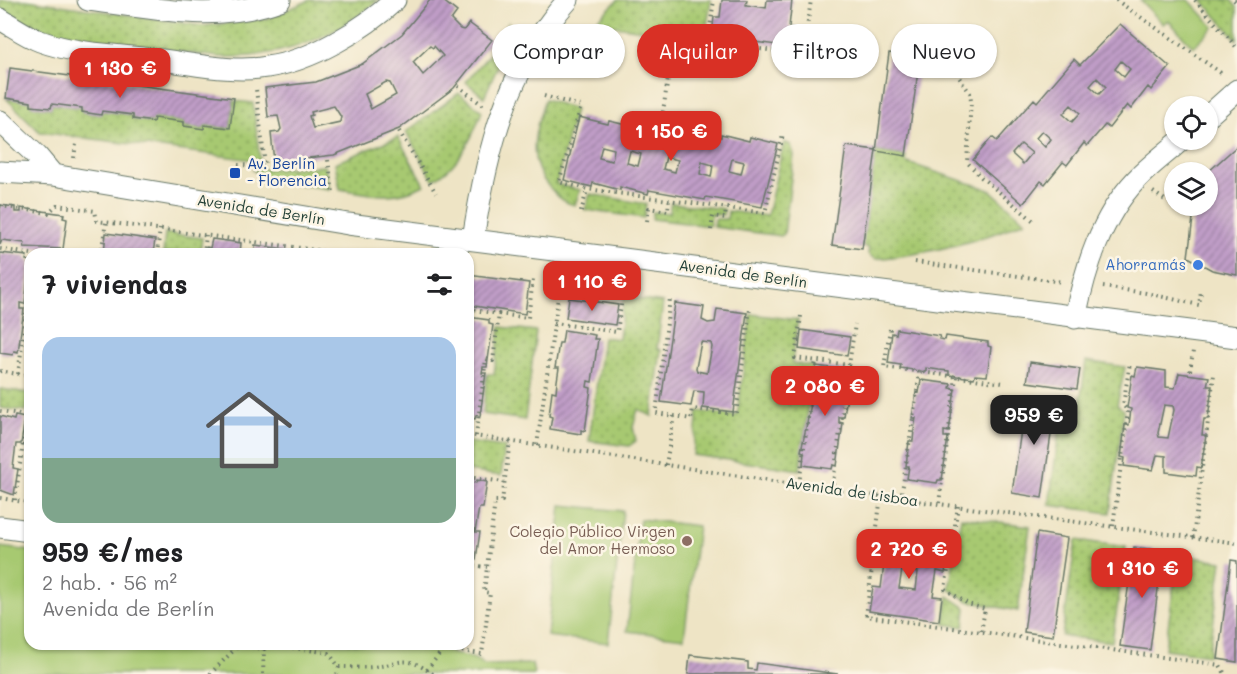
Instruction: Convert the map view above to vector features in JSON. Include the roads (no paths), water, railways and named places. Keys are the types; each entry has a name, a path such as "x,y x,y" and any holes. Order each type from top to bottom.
{"street":[{"path":"88,0 196,15 260,7 280,0"},
{"path":"0,19 39,40 69,49 228,68 267,68 316,51 344,38 370,22 395,0"},
{"path":"473,239 489,150 512,89 531,51 568,0"},
{"path":"1218,107 1237,90"},
{"path":"0,121 37,156 53,175"},
{"path":"1075,318 1082,285 1106,220 1136,180 1170,150"},
{"name":"Avenida de Berlín","path":"0,172 53,175 348,224 1237,338"},
{"path":"0,527 24,530"}],"place":[{"name":"Av. Berlín - Florencia","path":"235,173"},
{"name":"Ahorramás","path":"1198,265"},
{"name":"Colegio Público Virgen del Amor Hermoso","path":"687,541"}]}
